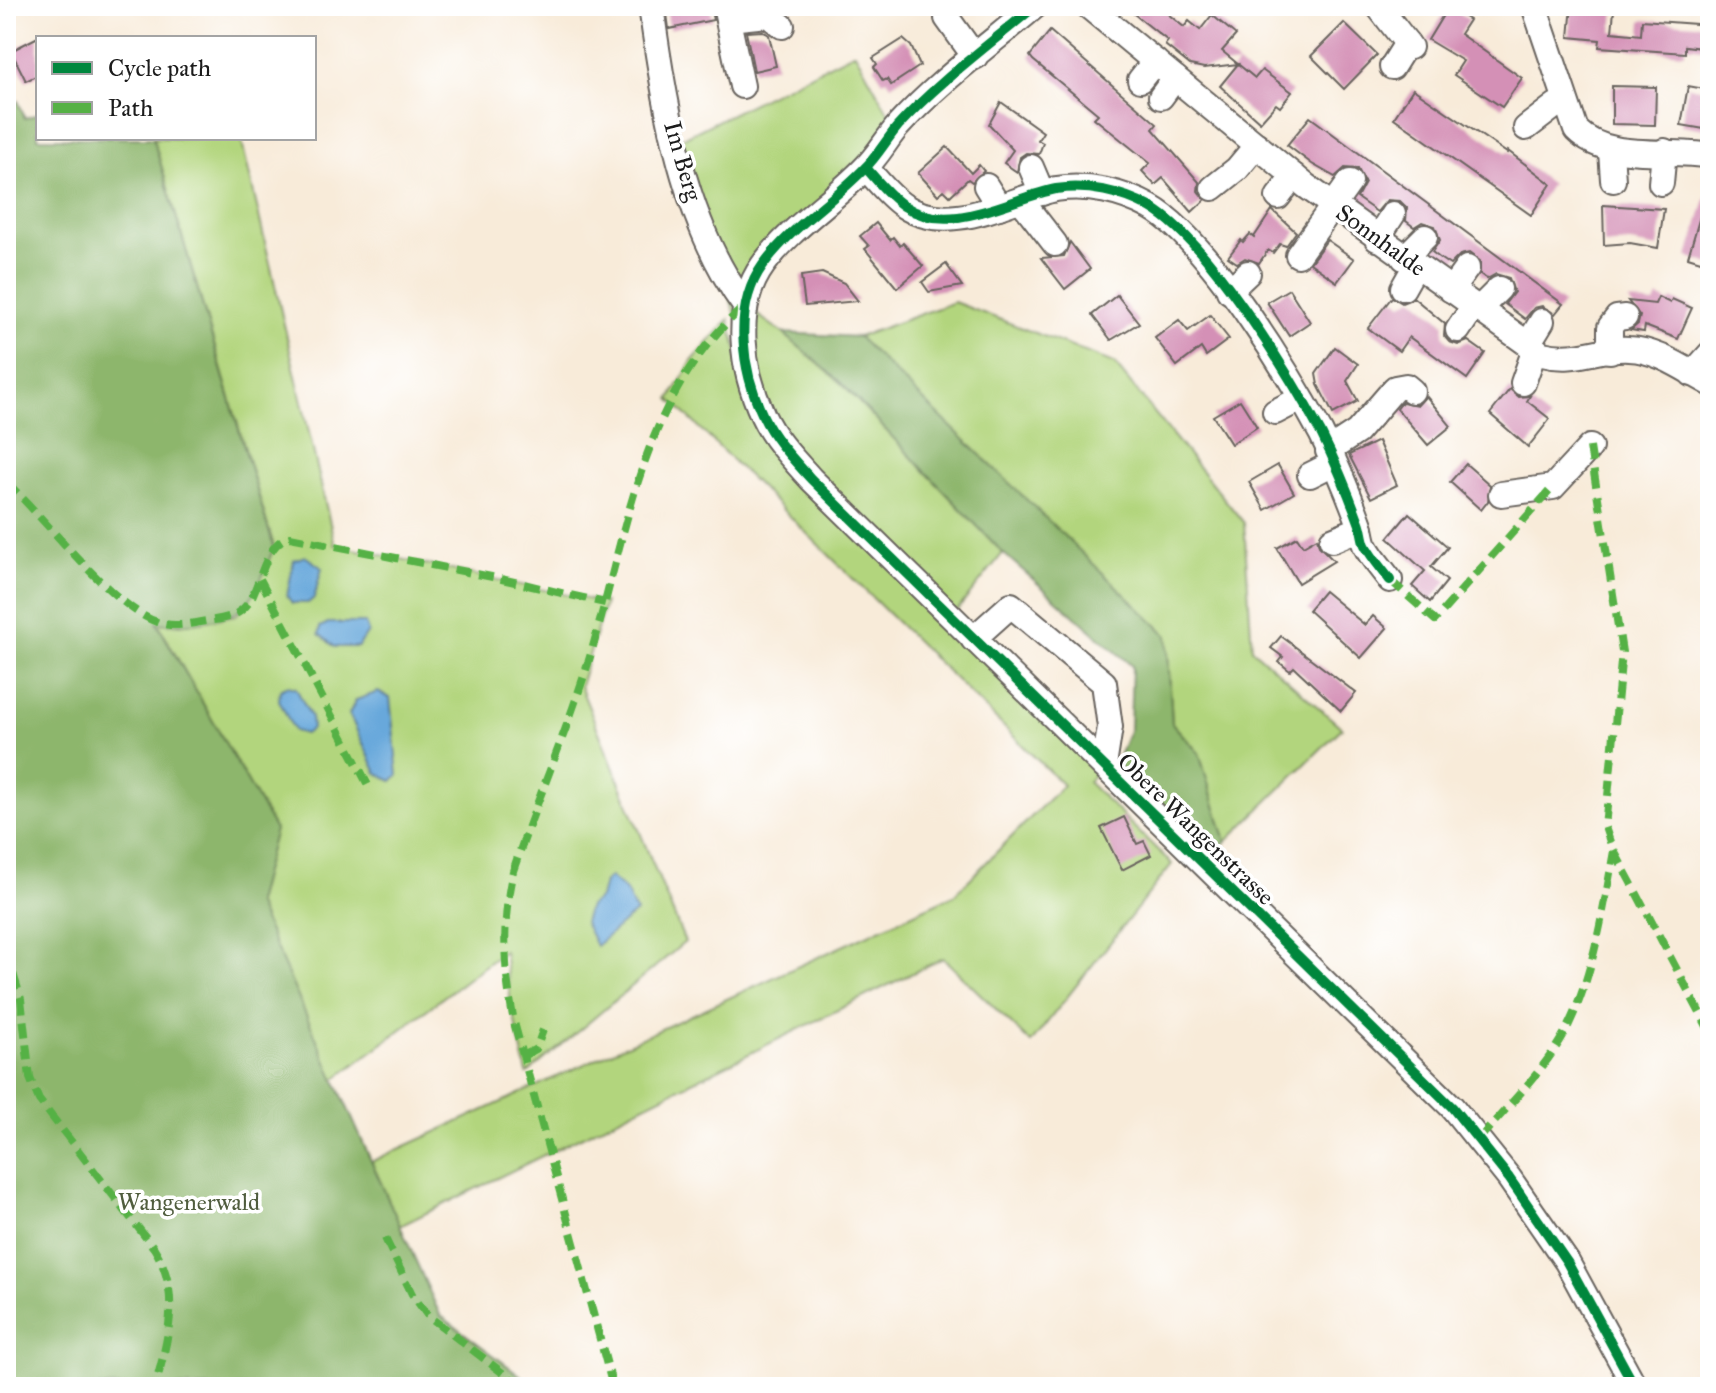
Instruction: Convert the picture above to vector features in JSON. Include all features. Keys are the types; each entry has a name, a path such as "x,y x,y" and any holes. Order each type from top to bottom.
{"street":[{"name":"Im Berg","path":"651,6 675,142 715,258 745,306"},
{"path":"745,306 753,281 770,257 866,168 897,128 1035,6"},
{"name":"Sonnhalde","path":"1088,6 1127,38 1161,73 1221,101 1257,145 1306,177 1332,205 1532,346 1565,360 1627,348 1653,353 1701,378"},
{"path":"1534,6 1576,130 1589,143 1611,151 1679,144 1710,156"},
{"path":"1387,9 1409,45 1392,67"},
{"path":"742,86 726,13 768,15 782,26"},
{"path":"947,18 975,57"},
{"path":"1526,128 1556,105"},
{"path":"1661,183 1679,144"},
{"path":"1213,188 1237,169 1257,145"},
{"path":"1611,151 1613,180"},
{"path":"1021,200 1031,167"},
{"path":"866,168 907,208 944,217 1075,188 1112,192 1152,208 1200,251 1229,291 1277,340 1314,409 1365,545 1390,580"},
{"path":"1278,197 1306,177"},
{"path":"1298,255 1350,182"},
{"path":"986,186 1021,200 1055,244"},
{"path":"1377,239 1393,214"},
{"path":"1403,288 1410,262 1425,237"},
{"path":"1451,290 1467,268"},
{"path":"1229,291 1248,273"},
{"path":"1458,330 1476,307 1499,289"},
{"name":"Obere Wangenstrasse","path":"745,306 744,338 754,390 764,417 782,447 973,639 1425,1079 1470,1128 1567,1262 1635,1387"},
{"path":"1610,351 1610,327 1617,318 1625,317"},
{"path":"1523,383 1542,321"},
{"path":"1701,378 1710,354"},
{"path":"1310,475 1331,457 1364,437 1395,388 1406,386 1412,391"},
{"path":"1275,412 1314,409"},
{"path":"1501,494 1553,487 1590,447"},
{"path":"1332,540 1361,528"},
{"path":"973,639 1011,605 1104,683 1110,727 1104,766"}],"green space":[{"path":"855,52 897,128 789,236 745,306 783,333 841,383 1003,553 951,618 782,447 675,142"},
{"name":"Wangenerwald","path":"18,101 25,118 36,115 36,140 154,140 274,548 252,596 235,612 201,622 157,623 275,830 256,903 440,1315 536,1387 6,1387 6,105"},
{"path":"154,140 241,140 335,545 605,603 580,686 685,942 527,1074 511,1004 504,951 334,1080 256,903 274,830 157,622 181,625 236,615 248,604 274,547"},
{"path":"954,302 1114,363 1244,523 1252,649 1342,728 1226,842 1199,753 1172,724 1167,636 858,337"},
{"path":"729,319 754,418 1098,771 1088,782 1172,864 1031,1043 943,958 386,1233 355,1169 954,895 1063,785 670,399 692,361"},
{"path":"783,333 858,337 1167,635 1172,723 1199,753 1226,842 1203,863 1112,774 1130,728 1132,666 1003,553 841,383"}],"water":[{"path":"305,556 322,568 314,598 308,603 292,603 287,596 294,560"},
{"path":"328,623 365,623 368,632 358,647 335,647 319,634 320,627"},
{"path":"288,686 296,688 311,717 312,728 305,734 294,731 279,700 280,690"},
{"path":"378,692 390,698 398,775 392,781 377,773 349,714 356,700"},
{"path":"610,877 626,891 636,912 596,946 584,922 589,906 600,898 604,882"}],"building":[{"path":"666,6 710,6 713,20 669,29"},
{"path":"1124,6 1158,6 1184,27 1189,21 1200,30 1212,15 1236,35 1222,51 1238,64 1204,68 1190,65 1165,45 1168,41"},
{"path":"1572,6 1614,10 1612,32 1641,35 1642,20 1710,25 1710,49 1685,46 1685,53 1599,47 1600,40 1569,37"},
{"path":"1448,7 1469,20 1460,34 1522,78 1502,107 1454,75 1463,61 1428,40"},
{"path":"1344,23 1377,55 1344,89 1311,56"},
{"path":"763,31 769,35 776,66 754,71 746,32"},
{"path":"1050,31 1157,124 1153,129 1199,182 1198,191 1205,200 1192,212 1163,178 1155,185 1142,171 1150,163 1094,118 1098,114 1033,60 1030,56"},
{"path":"36,38 36,76 26,81 11,51"},
{"path":"903,39 911,46 920,66 891,85 887,79 883,81 874,67 877,64 873,58"},
{"path":"1238,64 1255,78 1262,70 1292,92 1280,107 1276,104 1260,122 1220,86"},
{"path":"1612,86 1656,87 1655,125 1612,124"},
{"path":"1688,86 1710,90 1710,130 1681,125"},
{"path":"1413,89 1508,151 1551,184 1531,215 1394,118"},
{"path":"1001,102 1043,132 1038,140 1043,143 1039,154 1026,153 1020,157 1017,172 1004,163 1013,150 989,124"},
{"path":"1310,117 1563,304 1555,314 1542,306 1534,308 1525,319 1505,304 1514,292 1509,278 1496,274 1487,279 1480,274 1480,261 1469,253 1460,255 1450,265 1441,259 1432,252 1440,240 1435,226 1422,222 1414,227 1406,221 1407,208 1400,201 1387,200 1377,212 1357,198 1365,183 1358,169 1345,168 1335,177 1287,145"},
{"path":"947,147 971,173 979,165 984,171 972,182 968,179 950,196 944,190 938,195 918,173"},
{"path":"1706,196 1710,197 1710,264 1688,257"},
{"path":"1603,205 1664,209 1658,248 1630,243 1604,245"},
{"path":"1272,210 1296,232 1286,246 1280,244 1273,253 1268,250 1259,263 1245,258 1237,263 1228,257 1241,240 1243,242 1250,234 1254,237"},
{"path":"876,223 890,240 893,237 900,246 903,243 923,266 897,288 865,249 869,246 860,236"},
{"path":"1327,240 1354,259 1337,282 1310,263"},
{"path":"1070,242 1090,269 1065,289 1041,258 1064,256"},
{"path":"946,264 962,286 929,292 922,282"},
{"path":"822,273 844,283 858,301 805,306 801,276"},
{"path":"1289,289 1310,322 1289,336 1267,302"},
{"path":"1117,295 1139,323 1111,340 1092,315"},
{"path":"1392,297 1402,303 1414,298 1445,324 1444,336 1449,342 1458,345 1468,341 1485,353 1467,379 1409,337 1399,351 1368,328"},
{"path":"1658,297 1670,303 1672,299 1692,308 1678,339 1645,326 1644,332 1631,330 1638,324 1640,316 1628,301 1655,304"},
{"path":"1210,315 1229,339 1206,356 1201,348 1177,366 1155,338 1179,320 1188,331"},
{"path":"1335,347 1358,364 1347,381 1358,401 1333,414 1318,385 1316,374"},
{"path":"1510,389 1519,397 1530,396 1527,401 1550,419 1528,447 1490,414"},
{"path":"1426,396 1451,426 1428,445 1397,409 1402,402 1418,405"},
{"path":"1240,400 1257,427 1231,444 1213,416"},
{"path":"1378,441 1397,485 1371,498 1349,455"},
{"path":"1466,464 1490,485 1488,501 1481,510 1450,482"},
{"path":"1278,465 1294,493 1265,510 1249,482"},
{"path":"1409,513 1448,547 1431,567 1447,581 1430,602 1412,586 1425,571 1388,538"},
{"path":"1297,537 1303,546 1317,538 1319,546 1334,561 1298,583 1277,548"},
{"path":"1324,591 1365,625 1373,616 1387,628 1361,658 1308,610"},
{"path":"1281,636 1356,693 1341,711 1294,667 1290,671 1279,662 1283,657 1271,648"},
{"path":"1124,817 1137,844 1144,841 1151,855 1122,870 1101,828"}],"marked path":[{"path":"613,1387 515,1026 506,968 505,929 509,890 513,871 589,660 627,517 660,424 682,381 710,342 745,306"},
{"path":"1590,447 1622,652 1605,827 1611,845 1710,1032"},
{"path":"6,482 103,584 145,617 164,624 180,625 218,619 240,611 249,602 275,546 290,537 605,603"},
{"path":"1390,580 1435,620 1553,487"},
{"path":"260,579 369,787"},
{"path":"1479,1139 1546,1062 1574,1013 1596,945 1614,851"},
{"path":"6,951 21,999 30,1078 39,1100 154,1248 163,1265 168,1282 170,1316 155,1387"},
{"path":"523,1056 536,1049 543,1030"},
{"path":"385,1238 412,1294 427,1315 521,1387"}],"cycle path":[{"path":"1035,6 930,94 898,126 869,164 786,239 763,265 753,282 744,320 746,360 763,416 779,441 811,479 1452,1107 1509,1178 1567,1262 1635,1387"},
{"path":"866,168 899,202 922,215 961,217 1056,189 1080,188 1104,190 1128,197 1150,207 1172,223 1221,277 1289,377 1331,454 1359,522 1365,545 1390,580"}]}
